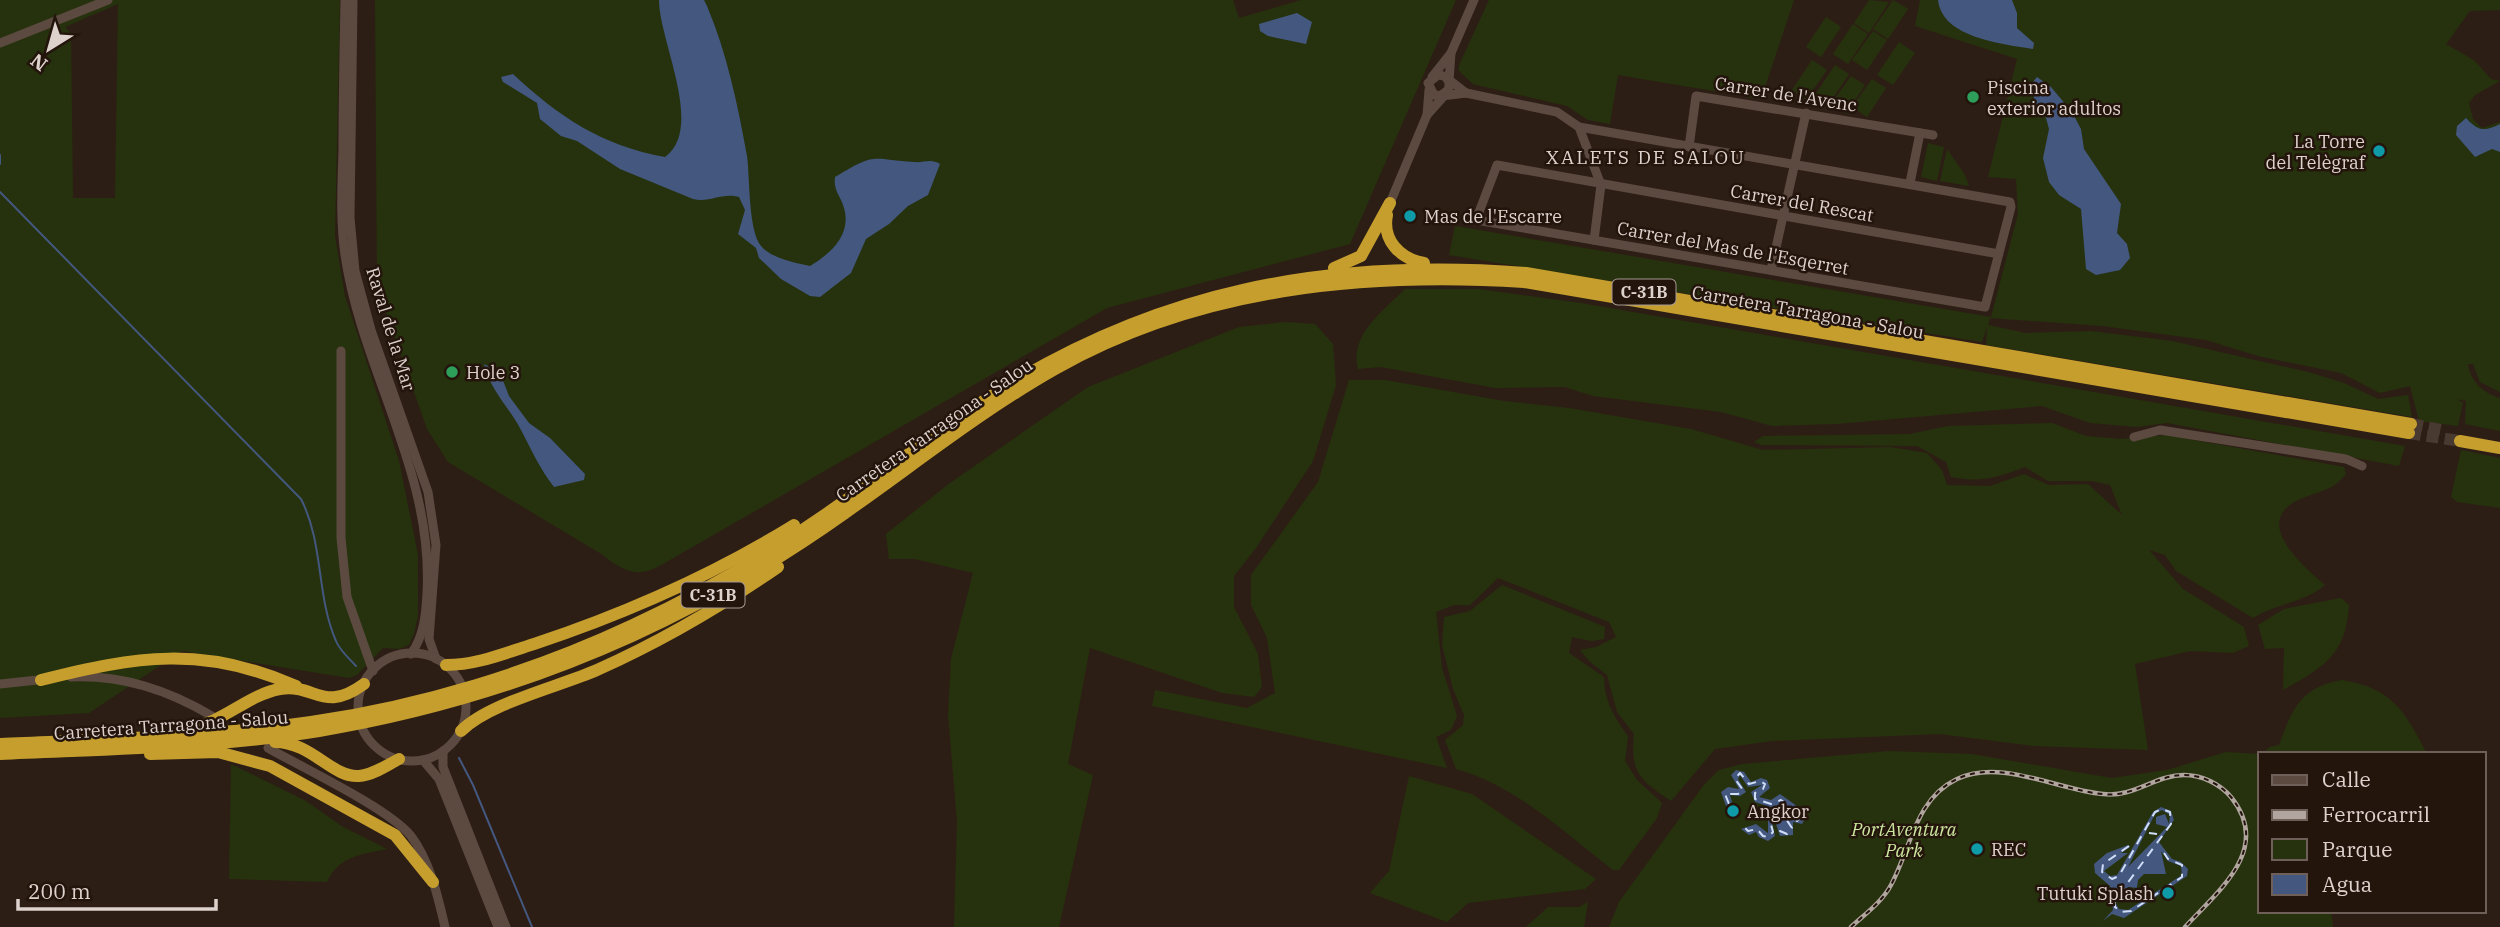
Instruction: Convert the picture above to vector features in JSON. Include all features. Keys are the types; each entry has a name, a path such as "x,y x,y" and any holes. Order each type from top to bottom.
{"highway":[{"path":"1391,203 1386,228 1390,240 1403,256 1414,261 1459,268"},
{"path":"1269,285 1286,276 1343,266 1356,260 1372,241 1391,203"},
{"name":"Carretera Tarragona - Salou","path":"0,754 59,746 344,721 480,688 559,656 696,594 1057,368 1106,344 1176,317 1227,302 1312,286 1403,278 1524,282 2410,429 1616,287 1526,273 1459,268 1376,270 1225,292 1187,303 1103,334 1052,359 984,401 916,455"},
{"path":"2500,440 2461,437 2500,448"},
{"path":"441,662 472,664 563,635 675,588 766,542 916,455"},
{"path":"461,731 480,716 572,681 641,650 707,613 845,519 916,455"},
{"path":"41,680 126,660 186,657 253,670 322,697"},
{"path":"59,746 200,726 279,689 294,689 322,697 348,694 364,684"},
{"path":"129,753 284,743 309,750 339,771 359,776 399,759"},
{"name":"Carretera Tarragona - Salou","path":"0,744 59,746"},
{"path":"59,746 129,753 218,752 263,763 395,835 433,882"}],"street":[{"path":"0,43 108,0"},
{"name":"Raval de la Mar","path":"345,0 342,212 345,256 358,317 416,483 427,545 428,573 422,630 411,654"},
{"name":"Raval de la Mar","path":"353,0 350,218 355,271 371,330 428,492 436,545 429,639 441,662"},
{"path":"1427,115 1432,77 1451,53 1474,0"},
{"path":"1391,203 1427,115 1443,95 1449,81 1451,53"},
{"path":"1432,77 1442,75 1466,93"},
{"path":"1429,90 1443,95 1466,93 1557,112 1579,127 1795,166 1910,183 2011,205 1999,254"},
{"name":"Carrer de l'Avenc","path":"1689,147 1696,96 1933,135"},
{"path":"1771,270 1806,113"},
{"path":"1579,127 1601,185 1594,240"},
{"path":"1910,183 1920,132"},
{"name":"Carrer del Rescat","path":"1476,220 1497,165 1999,254"},
{"name":"Carrer del Mas de l'Esqerret","path":"1476,220 1985,307 1999,254"},
{"path":"341,351 341,538 347,597 373,671"},
{"path":"2134,437 2160,430 2346,459 2362,466"},
{"path":"366,646 389,659"},
{"path":"411,654 441,662 459,681 465,696 465,716 461,731 443,751 423,760 399,759 376,747 364,730 359,705 364,684 373,671 389,659 411,654"},
{"path":"0,684 89,677 123,680 160,691 212,716"},
{"path":"268,748 372,807 405,829 419,848 433,882 445,927"},
{"path":"443,751 443,767 506,927"},
{"path":"423,760 439,779 498,927"}],"green space":[{"path":"0,0 340,0 335,236 345,296 399,461 418,555 418,615 409,645 399,649 383,648 357,675 349,678 182,651 89,713 0,718","holes":["118,4 115,198 73,198 71,33 65,27"]},
{"path":"375,0 1233,0 1239,18 1301,0 1456,0 1350,244 1107,308 667,562 638,572 616,565 448,462 427,429 377,287"},
{"path":"1489,0 1794,0 1761,99 1618,75 1610,124 1588,120 1567,106 1473,84 1458,70"},
{"path":"1869,0 1889,2 1869,33 1854,23"},
{"path":"1893,0 1908,9 1888,39 1873,29"},
{"path":"1920,0 2500,0 2500,10 2470,11 2446,44 2475,61 2491,79 2500,81 2475,95 2469,103 2473,119 2482,128 2500,122 2500,392 2480,382 2473,364 2468,364 2479,386 2500,398 2500,431 2465,424 2466,401 2457,399 2463,403 2458,426 2419,421 2410,386 2380,393 2341,373 2258,356 2206,340 2102,326 1990,318 1988,325 2026,333 2091,331 2172,341 2312,373 2344,383 2378,399 2408,395 2412,417 1986,345 1987,327 1982,342 1449,255 1455,226 1991,317 2018,214 2016,179 1988,177 2017,59 1915,26"},
{"path":"1826,17 1841,27 1821,57 1806,47"},
{"path":"1853,24 1868,34 1848,64 1833,54"},
{"path":"1873,31 1887,40 1867,70 1852,60"},
{"path":"1899,42 1915,53 1893,85 1877,75"},
{"path":"1812,60 1827,70 1806,100 1792,90"},
{"path":"1835,65 1849,74 1829,104 1815,95"},
{"path":"1851,76 1865,85 1846,114 1831,104"},
{"path":"1872,79 1886,88 1867,117 1852,107"},
{"path":"1928,143 1944,147 1937,181 1921,177"},
{"path":"1947,149 1965,175 1969,186 1940,181"},
{"path":"1405,289 1478,289 1581,303 2405,446 2399,466 2167,423 2137,427 2090,423 2042,406 1836,424 1772,426 1721,412 1593,396 1565,387 1495,388 1381,367 1358,369 1358,345 1363,335 1378,315"},
{"path":"1285,322 1315,324 1333,344 1336,385 1313,461 1256,548 1234,576 1234,607 1258,654 1262,687 1254,697 1222,693 1090,648 1068,764 1093,775 1059,927 954,927 957,821 948,714 951,659 973,573 915,559 889,559 886,534 950,483 1088,387 1239,327"},
{"path":"1349,380 1385,380 1504,401 1569,408 1691,429 1763,450 1890,447 1927,453 1942,470 1947,485 1990,486 2024,474 2049,485 2088,484 2122,515 2110,485 2092,481 2048,481 2025,467 1989,478 1961,479 1951,477 1946,462 1917,446 1762,445 1754,442 1763,436 1910,434 1948,426 2052,423 2086,436 2121,439 2166,435 2344,467 2346,474 2332,487 2287,507 2280,517 2284,541 2303,566 2325,585 2308,596 2253,618 2176,571 2165,555 2149,550 2183,589 2244,627 2249,646 2233,653 2190,651 2135,664 2148,750 2034,746 1939,734 1772,741 1715,749 1671,801 1639,774 1634,758 1634,734 1617,712 1607,675 1580,650 1596,647 1616,637 1609,622 1498,578 1470,605 1454,605 1436,612 1442,668 1457,716 1451,730 1436,737 1447,768 1152,706 1155,690 1247,708 1275,693 1267,638 1251,605 1251,575 1318,482"},
{"path":"2461,450 2500,458 2500,508 2457,502 2451,497"},
{"path":"1502,585 1605,627 1604,639 1592,641 1572,637 1569,653 1604,677 1611,708 1628,736 1625,761 1637,780 1662,803 1657,818 1619,870 1613,870 1519,798 1478,776 1456,769 1445,740 1463,725 1464,715 1453,689 1442,645 1444,617 1470,611"},
{"path":"2341,598 2349,605 2347,622 2338,648 2321,666 2283,690 2284,648 2265,649 2258,625 2284,609"},
{"path":"2342,680 2373,689 2385,696 2404,714 2426,752 2264,752 2279,745 2288,721 2307,694 2328,683"},
{"name":"PortAventura Park","path":"1889,751 1972,754 2112,778 2167,770 2226,752 2258,754 2258,913 2331,913 2333,927 1609,927 1619,902 1703,786 1719,770 1742,764"},
{"path":"231,764 306,801 343,827 387,849 345,861 327,882 229,879"},
{"path":"1409,776 1472,794 1596,879 1585,889 1468,903 1447,922 1370,893 1389,871"},
{"path":"1588,902 1584,927 1526,927 1548,907 1579,907"}],"water":[{"path":"659,0 704,0 707,6 726,61 740,118 747,156 754,228 761,246 771,254 810,266 838,243 846,218 835,186 835,177 849,169 873,159 930,161 940,164 928,195 908,206 889,224 866,239 851,273 820,297 810,296 781,279 759,258 756,248 738,234 745,210 739,197 693,199 620,169 577,141 561,136 540,119 537,103 503,82 501,77 513,74 547,103 582,127 621,145 665,157 676,144 681,126 681,105"},
{"path":"1938,0 2012,0 2017,13 2017,28 2034,43 2033,49 1991,41 1962,31 1942,13"},
{"path":"1297,13 1312,22 1306,44 1268,36 1260,31 1259,24"},
{"path":"2037,77 2051,87 2072,112 2081,129 2084,149 2121,204 2117,233 2127,244 2130,258 2120,270 2096,275 2086,269 2081,209 2059,195 2049,182 2043,158 2049,129 2046,118 2035,105 2032,83"},
{"path":"2466,118 2482,129 2500,124 2500,152 2492,149 2475,157 2456,135 2457,126"},
{"path":"484,364 500,373 509,396 529,423 550,438 585,474 584,480 554,487 495,390"},
{"path":"1736,770 1744,772 1751,782 1761,778 1767,780 1770,788 1759,797 1771,800 1780,794 1804,811 1805,819 1802,824 1793,822 1793,835 1780,836 1775,821 1772,823 1775,836 1768,841 1759,837 1756,832 1749,835 1741,829 1756,824 1768,833 1768,818 1788,808 1781,803 1773,808 1755,802 1751,792 1762,785 1748,787 1740,775 1738,779 1746,792 1740,796 1730,795 1732,802 1726,806 1721,792 1728,787 1739,789 1731,775"},
{"path":"2161,807 2171,811 2174,820 2159,842 2172,859 2181,862 2188,869 2187,876 2124,918 2112,914 2103,921 2113,910 2110,886 2095,873 2094,864 2107,853 2128,845 2130,847 2121,853 2128,853 2104,871 2110,876 2117,875 2153,812","holes":["2162,810 2170,815 2169,824 2165,814 2156,817 2156,824 2167,827 2128,867 2155,814","2161,851 2168,861 2181,866 2182,875 2128,910 2119,909 2115,902 2121,900 2128,887 2137,888 2138,880 2144,874 2166,874"]}],"waterway":[{"path":"0,155 0,164"},
{"path":"0,192 301,499 313,534 330,624 338,645 356,666"},
{"path":"459,758 473,785 532,927"}],"ferry route":[{"path":"1729,804 1725,794 1738,794 1743,790 1735,779 1740,773 1749,784 1760,781 1765,784 1763,789 1755,793 1755,799 1771,804 1781,800 1802,815 1797,821 1791,811 1785,812 1784,816 1792,828 1787,834 1780,831 1776,819 1770,821 1773,832 1768,837 1763,836 1757,829 1748,831 1744,827"},
{"path":"2129,846 2103,864 2102,872 2112,879 2119,876 2155,812 2162,809 2170,812 2171,824 2115,900 2115,907 2121,912 2131,911 2182,877 2182,865 2168,859 2164,853"},
{"path":"2149,833 2157,834"}],"tunnel":[{"path":"2411,424 2441,430"},
{"path":"2409,433 2460,441"}],"railway":[{"path":"1851,927 1873,908 1887,891 1916,826 1932,799 1957,779 1974,773 1992,772 2010,773 2103,794 2125,793 2163,779 2184,775 2210,781 2222,788 2242,816 2246,834 2244,851 2225,884 2185,927"}],"place":[{"name":"Piscina exterior adultos","path":"1973,97"},
{"name":"La Torre del Telègraf","path":"2379,151"},
{"name":"Mas de l'Escarre","path":"1410,216"},
{"name":"Hole 3","path":"452,372"},
{"name":"Angkor","path":"1733,811"},
{"name":"REC","path":"1977,849"},
{"name":"Tutuki Splash","path":"2168,893"}],"district":[{"name":"XALETS DE SALOU","path":"1646,157"}]}
